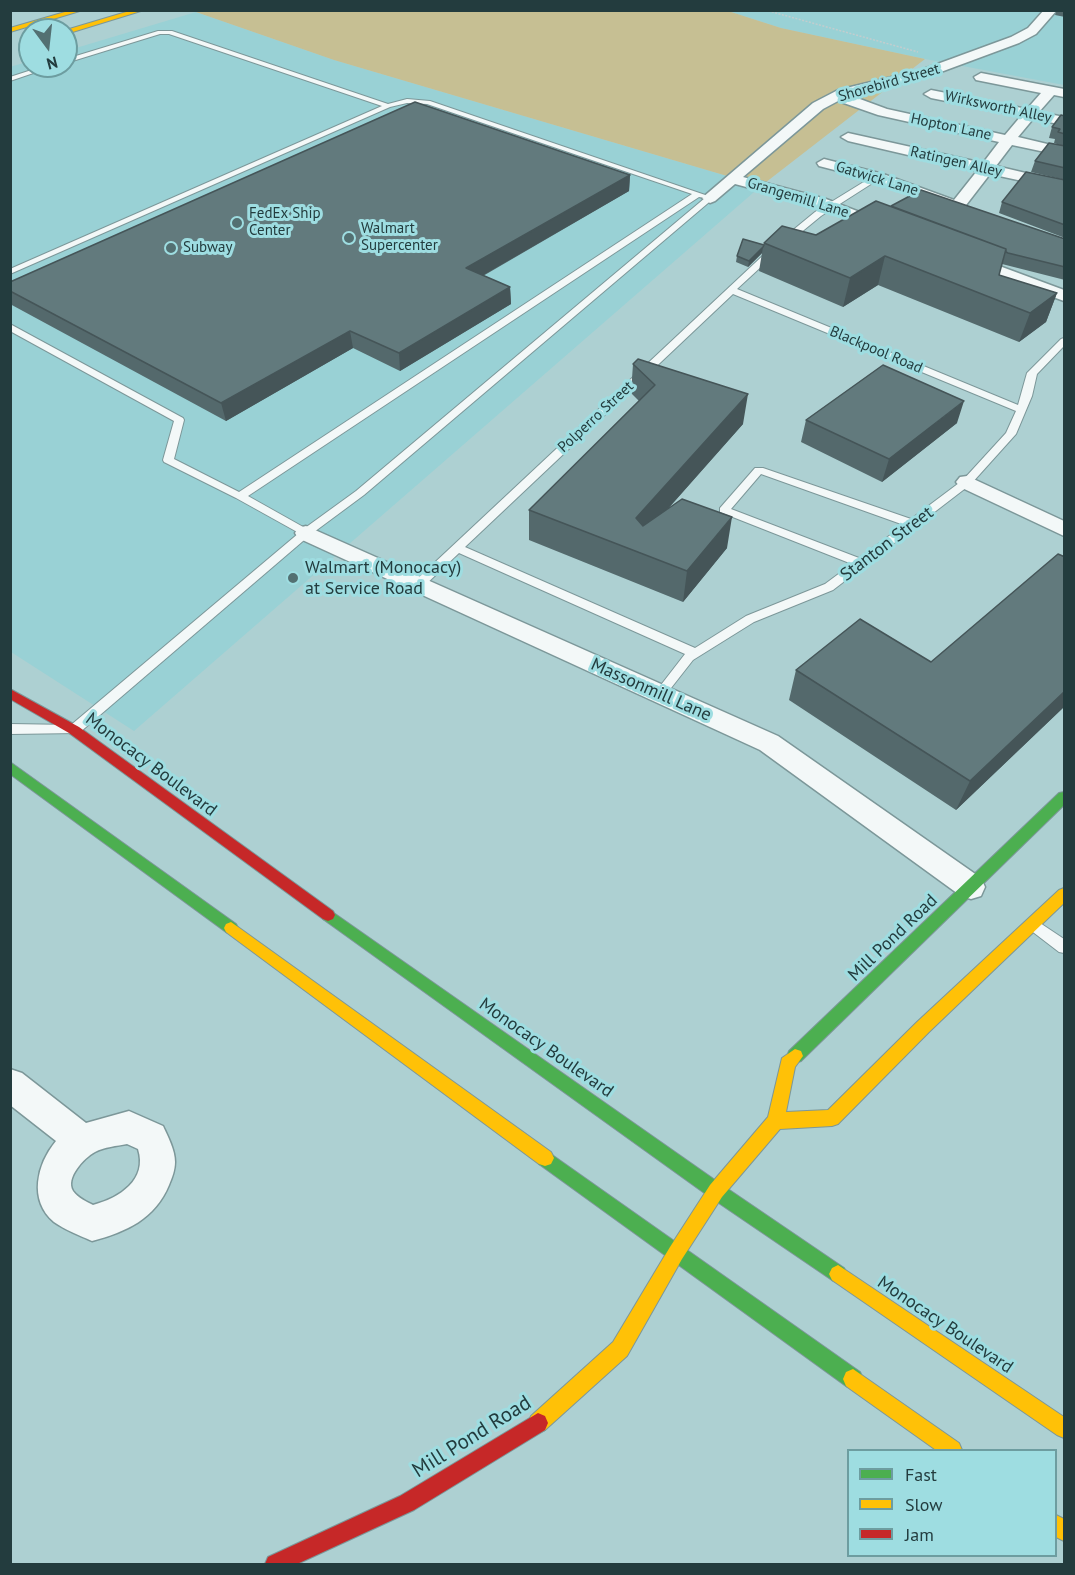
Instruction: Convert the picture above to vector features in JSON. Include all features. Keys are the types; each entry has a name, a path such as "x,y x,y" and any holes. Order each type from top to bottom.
{"main road":[{"path":"10,30 80,10"},
{"path":"78,28 141,10"},
{"name":"Monocacy Boulevard","path":"10,693 74,730 214,834 716,1191 1065,1428"},
{"path":"10,768 676,1253 951,1449"},
{"name":"Mill Pond Road","path":"275,1564 407,1503 534,1427 621,1349 676,1253 716,1191 776,1120 788,1063 1065,797"},
{"path":"776,1120 832,1118 923,1027 1065,894"}],"street":[{"name":"Shorebird Street","path":"704,196 732,179 818,106 838,96 925,73 1015,40 1032,31 1051,10"},
{"path":"981,77 1058,92"},
{"path":"957,206 1031,114 1058,92"},
{"name":"Wirksworth Alley","path":"930,93 1065,121"},
{"name":"Hopton Lane","path":"838,96 883,112 1065,152"},
{"name":"Ratingen Alley","path":"848,137 1065,186"},
{"name":"Gatwick Lane","path":"824,163 878,177 977,214"},
{"name":"Grangemill Lane","path":"732,179 830,206 901,234"},
{"path":"955,255 1065,296"},
{"path":"967,482 1065,529"},
{"name":"Massonmill Lane","path":"306,533 769,743 971,887"},
{"path":"10,1084 82,1141"}],"lane":[{"path":"78,58 160,32 170,32 388,106"},
{"path":"10,272 388,106 407,100 428,102 704,196"},
{"name":"Polperro Street","path":"418,584 773,251 830,206 878,177"},
{"path":"240,496 704,196"},
{"path":"10,729 74,730 306,533 360,493 704,196"},
{"name":"Blackpool Road","path":"731,290 1021,410"},
{"path":"10,327 179,420 168,460 240,496 306,533"},
{"name":"Stanton Street","path":"660,694 689,657 750,619 829,587 967,482 1011,434 1032,373 1065,341"},
{"path":"861,563 724,510 759,470 913,524"},
{"path":"457,548 695,653"},
{"path":"1034,925 1065,947"}],"path":[{"path":"765,10 920,52"}],"shaded area":[{"path":"206,10 728,11 781,28 925,59 761,186 334,60 196,12"},
{"path":"728,11 1064,11 1064,85 925,59 781,28"},
{"path":"196,12 334,60 761,186 134,731 11,652 10,67 18,65 18,78 78,78 78,47"}],"building":[{"name":"Walmart Supercenter","path":"415,102 630,175 466,268 510,287 399,353 350,331 221,403 10,291 10,282"},
{"path":"1061,115 1065,116 1065,134 1058,132 1060,129 1052,127"},
{"path":"1049,143 1065,146 1065,168 1035,161"},
{"path":"1026,172 1065,180 1065,225 1002,202"},
{"path":"921,190 1065,239 1065,267 1008,253 1006,249 891,206"},
{"path":"876,201 1006,249 999,275 1057,293 1030,313 885,256 850,278 764,243 782,226 816,235"},
{"path":"743,239 764,245 749,261 737,256"},
{"path":"638,359 748,394 636,518 643,526 682,499 732,517 687,571 529,510 655,385 633,364"},
{"path":"883,365 964,401 889,459 806,420"},
{"path":"1058,554 1065,557 1065,691 970,781 796,670 860,619 931,662"}],"traffic: fast":[{"path":"10,767 231,928"},
{"path":"795,1056 1064,797"},
{"path":"328,915 716,1191 838,1274"},
{"path":"545,1158 853,1379"}],"traffic: slow":[{"path":"10,30 80,10"},
{"path":"78,28 141,10"},
{"path":"776,1121 832,1118 923,1027 1064,894"},
{"path":"231,928 545,1158"},
{"path":"538,1423 620,1349 676,1253 716,1191 776,1121 788,1063 795,1056"},
{"path":"838,1274 1064,1428"},
{"path":"853,1379 951,1449"},
{"path":"1057,1526 1064,1531"}],"traffic: jam":[{"path":"10,693 74,730 328,915"},
{"path":"275,1564 407,1503 538,1423"}],"place":[{"name":"FedEx Ship Center","path":"237,223"},
{"name":"Walmart Supercenter","path":"349,238"},
{"name":"Subway","path":"171,248"},
{"name":"Walmart (Monocacy) at Service Road","path":"293,578"}]}
